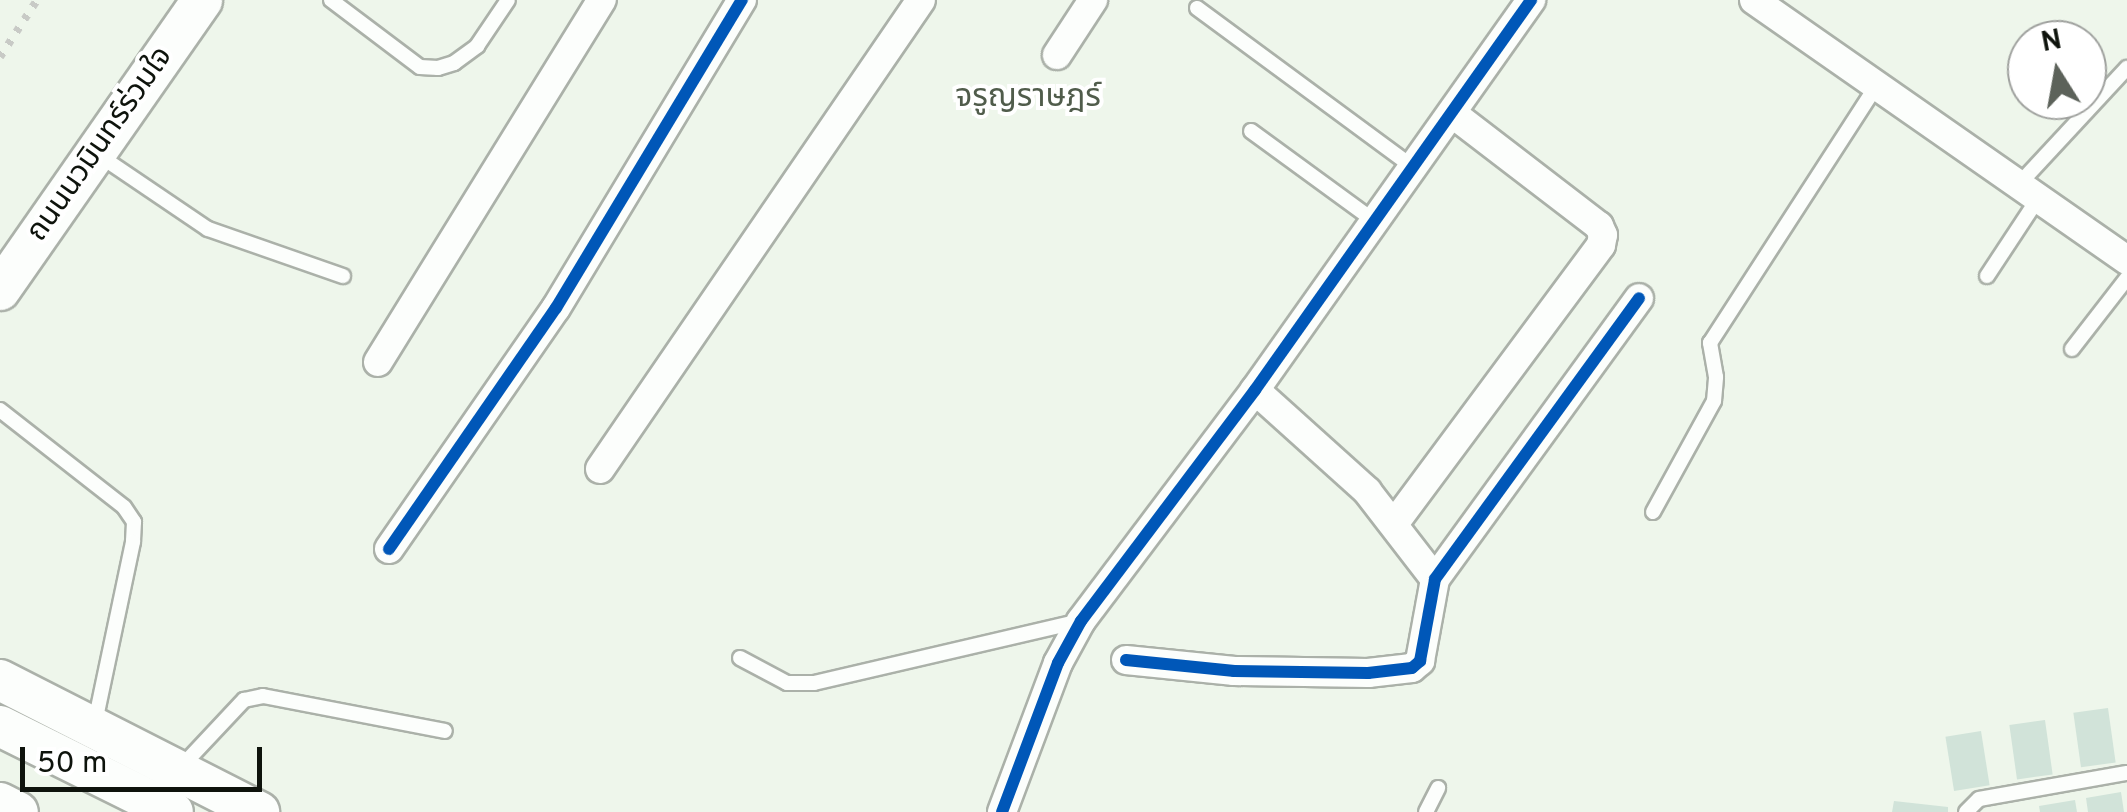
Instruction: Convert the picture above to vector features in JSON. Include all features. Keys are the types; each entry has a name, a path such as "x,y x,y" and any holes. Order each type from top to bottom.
{"main road":[{"name":"ถนนนวมินทร์ร่วมใจ","path":"0,290 202,0"},
{"path":"0,680 259,812"},
{"path":"0,726 172,812"},
{"path":"0,803 18,812"}],"street":[{"path":"378,362 602,0"},
{"path":"389,549 556,308 742,0"},
{"path":"600,469 922,0"},
{"path":"1057,55 1093,0"},
{"path":"1002,812 1058,663 1081,621 1255,390 1531,0"},
{"path":"1754,0 2030,188 2127,260"},
{"path":"1394,524 1601,244 1603,235 1599,226 1452,113"},
{"path":"1126,660 1234,670 1368,672 1412,668 1420,661 1436,579 1639,298"},
{"path":"1255,390 1367,491 1436,579"}],"lane":[{"path":"331,0 420,68 454,63 476,46 508,0"},
{"path":"1197,8 1414,168"},
{"path":"1987,276 2030,188 2127,68"},
{"path":"1653,512 1714,400 1716,376 1710,343 1878,83"},
{"path":"1252,131 1376,222"},
{"path":"95,152 208,229 342,276"},
{"path":"2072,349 2127,278"},
{"path":"0,410 124,506 134,522 94,728"},
{"path":"740,658 787,683 814,683 1081,621"},
{"path":"178,771 244,700 263,696 445,731"},
{"path":"1966,812 1980,800 2127,773"},
{"path":"1426,812 1438,788"}],"building":[{"path":"2108,708 2116,762 2081,767 2073,713"},
{"path":"2045,720 2053,774 2017,779 2009,725"},
{"path":"1981,731 1990,785 1954,791 1945,737"},
{"path":"2121,792 2124,812 2088,812 2086,798"},
{"path":"2075,800 2077,812 2040,812 2039,806"},
{"path":"1894,801 1948,807 1948,812 1892,812"}],"railway":[{"path":"0,57 37,0"}],"cycle path":[{"path":"389,549 556,308 742,0"},
{"path":"1002,812 1058,663 1081,621 1255,390 1531,0"},
{"path":"1126,660 1234,671 1368,673 1412,668 1420,661 1435,579 1639,298"}],"district":[{"name":"จรูญราษฎร์","path":"1028,98"}]}
